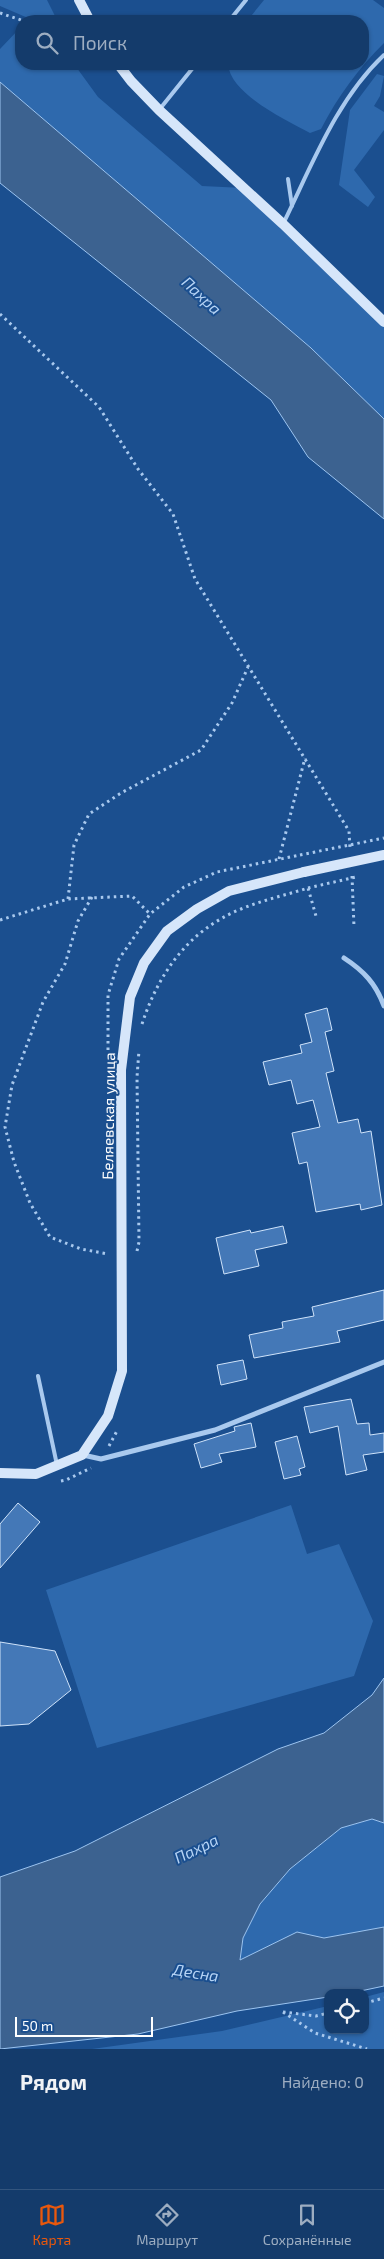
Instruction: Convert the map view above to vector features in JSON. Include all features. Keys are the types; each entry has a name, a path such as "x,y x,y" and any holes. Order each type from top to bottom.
{"main road":[{"path":"79,0 87,15"},
{"path":"123,70 159,110 283,224 384,322"},
{"name":"Беляевская улица","path":"82,1455 108,1416 122,1371 121,1070 130,997 144,962 167,931 197,908 229,891 304,872 384,855"},
{"path":"0,1473 36,1474 82,1455"}],"street":[{"path":"344,958 370,978 378,990 384,1006"},
{"path":"82,1455 101,1460 215,1430 384,1362"}],"lane":[{"path":"234,15 246,0"},
{"path":"369,69 384,55"},
{"path":"159,110 191,70"},
{"path":"283,224 343,106 369,70"},
{"path":"288,179 292,206"},
{"path":"38,1376 57,1465"}],"path":[{"path":"0,13 15,18"},
{"path":"0,314 99,407 138,469 173,514 195,579 350,831 350,850"},
{"path":"68,900 74,845 89,814 121,793 201,750 232,703 248,667"},
{"path":"279,859 305,758"},
{"path":"300,855 384,838"},
{"path":"352,870 354,928"},
{"path":"142,1026 151,999 164,973 183,949 206,928 241,909 308,888 365,875"},
{"path":"308,888 316,916"},
{"path":"0,920 68,900 92,897 132,896 150,914"},
{"path":"92,897 78,921 65,964 43,1002 12,1085 5,1127 14,1162 30,1203 50,1237 81,1249 108,1254"},
{"path":"136,1256 139,1242 137,1077 140,1043"},
{"path":"369,2002 384,1998"},
{"path":"324,2014 316,2016 283,2012 315,2033 367,2049"}],"shaded area":[{"path":"0,0 47,0 54,15 21,15 0,6"},
{"path":"264,0 373,0 384,8 384,43 369,60 369,15 252,15"},
{"path":"15,33 15,70 78,70 98,97 202,186 244,188 384,322 384,419 311,348 0,82 0,49"},
{"path":"230,70 360,70 334,105 321,129 310,133 248,96 231,75"},
{"path":"377,74 384,76 380,96 374,106 384,112 384,130 354,170 375,197 368,207 339,185 350,110"},
{"path":"291,1505 307,1554 339,1544 373,1621 354,1676 97,1748 46,1590"},
{"path":"372,1819 384,1823 384,1927 324,1938 297,1933 240,1960 243,1938 260,1904 290,1869 341,1828"},
{"path":"384,1992 384,2049 92,2049 222,2031 324,2007 324,2034 369,2034 369,1996"}],"water":[{"name":"Пахра","path":"0,82 311,348 384,419 384,519 308,457 271,400 0,183"},
{"path":"384,1678 384,1823 372,1819 341,1828 290,1869 260,1904 243,1938 240,1960 297,1932 324,1938 384,1927 384,1986 369,1989 324,1989 324,1998 237,2011 138,2034 0,2049 0,1877 75,1851 278,1749 324,1733 372,1695"}],"building":[{"path":"327,1008 332,1030 325,1032 334,1071 326,1073 338,1123 358,1119 361,1133 371,1131 382,1205 361,1210 360,1204 316,1212 307,1162 299,1164 292,1133 320,1127 313,1100 297,1104 291,1080 269,1085 263,1062 302,1053 300,1045 312,1042 305,1014"},
{"path":"283,1226 287,1243 255,1250 259,1266 224,1274 216,1238 250,1230 251,1233"},
{"path":"384,1290 384,1320 337,1331 340,1342 254,1358 249,1335 283,1328 282,1322 314,1316 312,1307"},
{"path":"243,1360 247,1379 221,1385 217,1365"},
{"path":"351,1399 357,1424 369,1423 370,1435 384,1433 384,1452 363,1455 367,1470 346,1475 338,1426 310,1433 304,1407"},
{"path":"251,1423 256,1447 219,1454 222,1462 201,1468 194,1444 235,1431 234,1427"},
{"path":"297,1436 305,1467 299,1469 301,1475 284,1479 275,1442"},
{"path":"18,1503 40,1522 0,1568 0,1524"},
{"path":"0,1642 55,1651 71,1690 29,1724 0,1726"}],"water label":[{"name":"Десна","path":"196,1972"}]}
